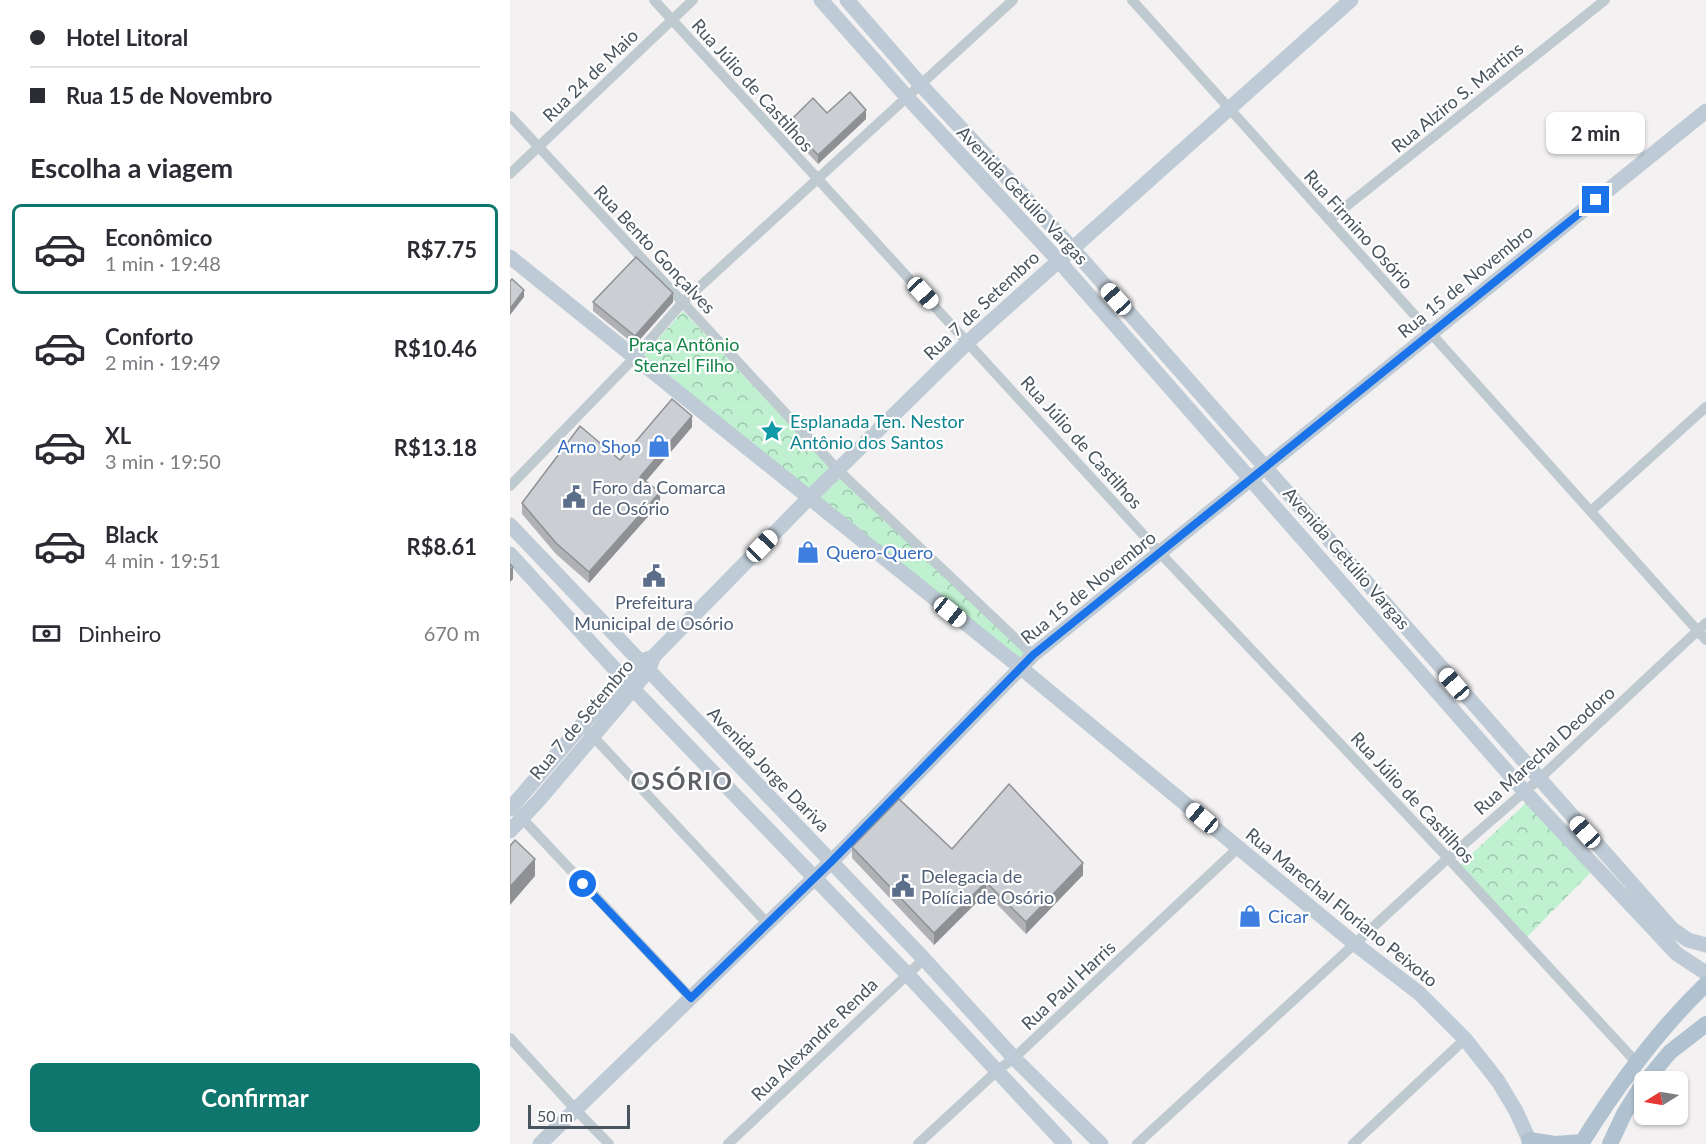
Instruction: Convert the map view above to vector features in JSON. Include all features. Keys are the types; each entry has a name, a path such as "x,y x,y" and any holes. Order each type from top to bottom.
{"main road":[{"name":"Avenida Getúlio Vargas","path":"821,0 906,96 1058,260 1525,792 1626,890 1672,929 1688,940 1706,945"},
{"name":"Rua 7 de Setembro","path":"510,831 513,810 582,725 629,684 809,498 969,341 1351,0"},
{"name":"Avenida Getúlio Vargas","path":"848,1 920,84 1071,248 1496,730 1539,780 1677,954 1706,973"},
{"path":"835,15 848,1"},
{"name":"Rua 15 de Novembro","path":"540,1144 815,878 1033,655 1161,554 1251,478 1706,111"},
{"path":"951,145 963,131"},
{"name":"Rua Marechal Floriano Peixoto","path":"510,257 1021,668 1355,944 1419,993 1466,1039 1498,1080 1530,1142"},
{"name":"Avenida Jorge Dariva","path":"510,525 648,663 1014,1058 1101,1144"},
{"path":"510,554 629,684 908,974 1065,1144"},
{"path":"1400,650 1413,637"},
{"name":"Rua 7 de Setembro","path":"513,810 539,800 593,736 629,684"},
{"path":"1482,743 1496,730"},
{"path":"1530,1142 1581,1143 1636,1062 1678,1011 1706,984"},
{"path":"1654,1071 1671,1052 1706,1024"},
{"path":"1610,1144 1634,1098"}],"street":[{"name":"Rua Júlio de Castilhos","path":"654,0 816,179 969,341 1161,554 1448,858 1636,1062"},
{"name":"Rua 24 de Maio","path":"510,174 693,0"},
{"path":"510,486 635,357 683,302 1013,0"},
{"name":"Rua Firmino Osório","path":"1132,0 1591,511 1702,627 1706,640"},
{"name":"Rua Alziro S. Martins","path":"1329,220 1605,0"},
{"name":"Rua Bento Gonçalves","path":"510,117 839,471 1033,655"},
{"path":"1591,511 1706,407"},
{"name":"Rua Marechal Deodoro","path":"1137,1144 1448,858 1539,780 1702,627"},
{"path":"582,725 767,923"},
{"path":"513,810 691,998"},
{"name":"Rua Paul Harris","path":"918,1144 1014,1058 1238,848"},
{"name":"Rua Alexandre Renda","path":"728,1144 924,959"},
{"path":"510,1038 609,1144"},
{"path":"1359,1142 1466,1039"}],"green space":[{"name":"Praça Antônio Stenzel Filho","path":"683,311 830,468 808,490 642,357"},
{"path":"840,476 1025,654 1018,660 815,499"},
{"path":"1526,803 1592,871 1527,937 1460,865"}],"building":[{"path":"850,92 866,110 818,155 788,123 813,98 827,113"},
{"path":"636,257 673,293 635,336 593,302"},
{"path":"512,279 524,290 510,309 510,281"},
{"path":"672,399 692,416 640,477 660,492 589,572 556,543 522,503 580,426 620,460"},
{"path":"1009,784 1083,863 1026,922 986,882 934,933 852,847 899,799 952,849"},
{"path":"515,840 535,859 510,887 510,846"}],"place":[{"name":"Esplanada Ten. Nestor Antônio dos Santos","path":"772,431"},
{"name":"Arno Shop","path":"659,446"},
{"name":"Foro da Comarca de Osório","path":"574,497"},
{"name":"Quero-Quero","path":"808,552"},
{"name":"Prefeitura Municipal de Osório","path":"654,576"},
{"name":"Delegacia de Polícia de Osório","path":"903,886"},
{"name":"Cicar","path":"1250,916"}],"district":[{"name":"OSÓRIO","path":"682,780"}],"route":[{"path":"583,884 691,998 831,862 1033,655 1161,554 1251,478 1596,200"}]}
